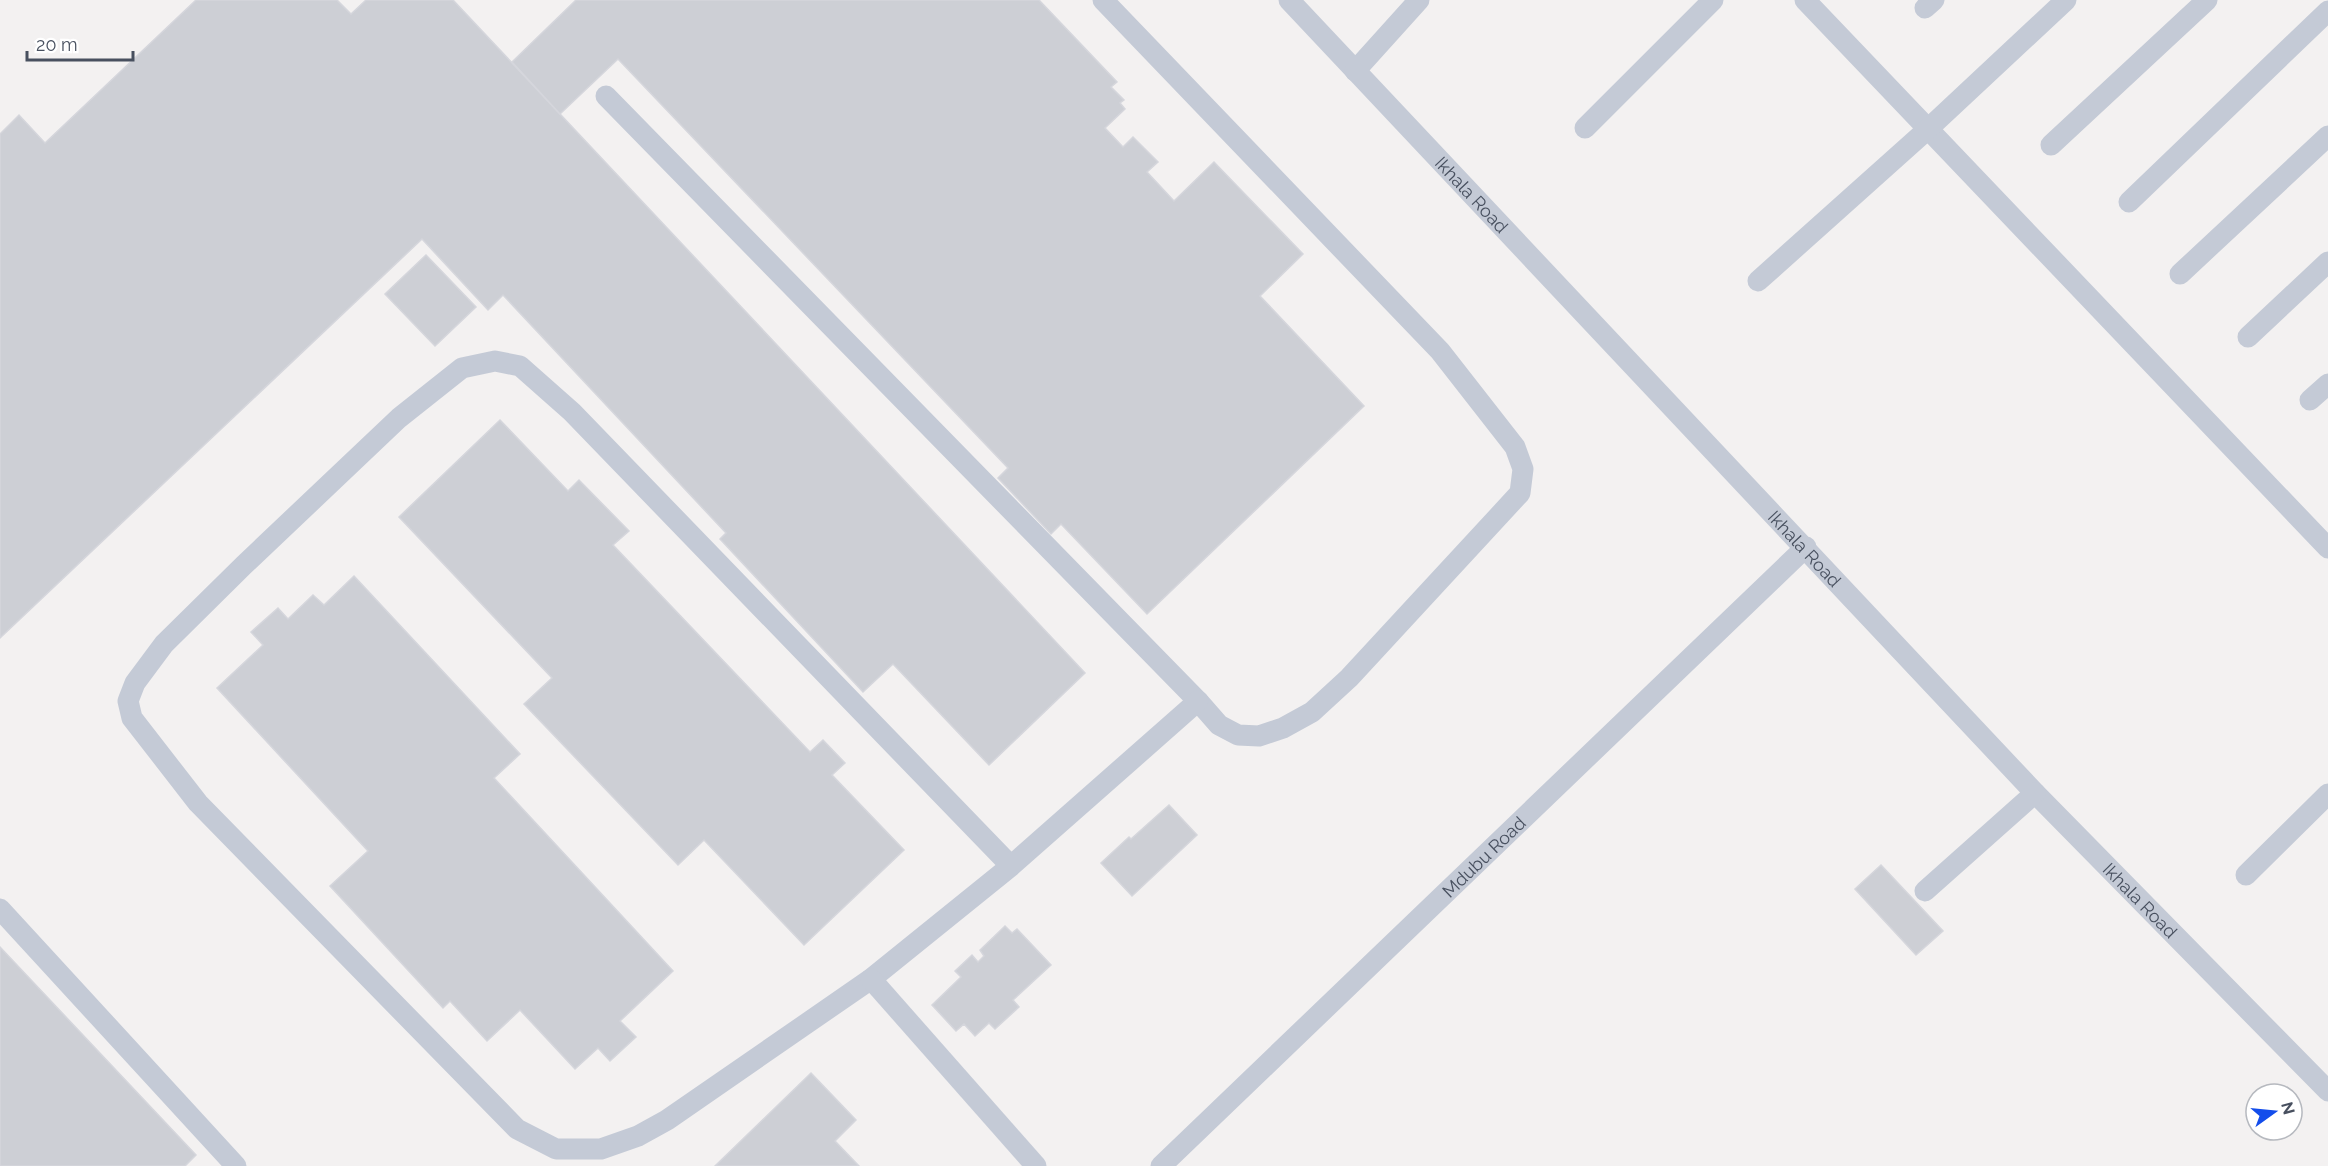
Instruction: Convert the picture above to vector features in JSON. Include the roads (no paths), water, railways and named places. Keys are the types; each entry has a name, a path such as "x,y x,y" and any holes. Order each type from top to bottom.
{"lane":[{"path":"606,96 1219,725 1238,735 1259,736 1283,728 1312,712 1348,678 1520,493 1522,469 1515,447 1440,351 1103,0"},
{"name":"Ikhala Road","path":"1290,0 2036,793 2328,1091"},
{"path":"1355,71 1419,0"},
{"path":"1585,128 1713,0"},
{"path":"1805,0 2328,548"},
{"path":"1758,281 1929,128 2066,0"},
{"path":"2051,145 2207,0"},
{"path":"2128,202 2328,11"},
{"path":"2180,274 2328,136"},
{"path":"2248,337 2328,262"},
{"path":"1011,866 572,412 520,366 495,361 462,368 399,418 164,644 135,683 128,701 132,718 198,803 517,1129 556,1149 601,1149 648,1131 667,1120 870,979 1011,866 1198,701"},
{"path":"2310,400 2328,384"},
{"name":"Mdubu Road","path":"1161,1166 1806,547"},
{"path":"1925,891 2036,793"},
{"path":"2246,875 2328,794"},
{"path":"0,909 236,1166"},
{"path":"870,979 1036,1166"}]}
